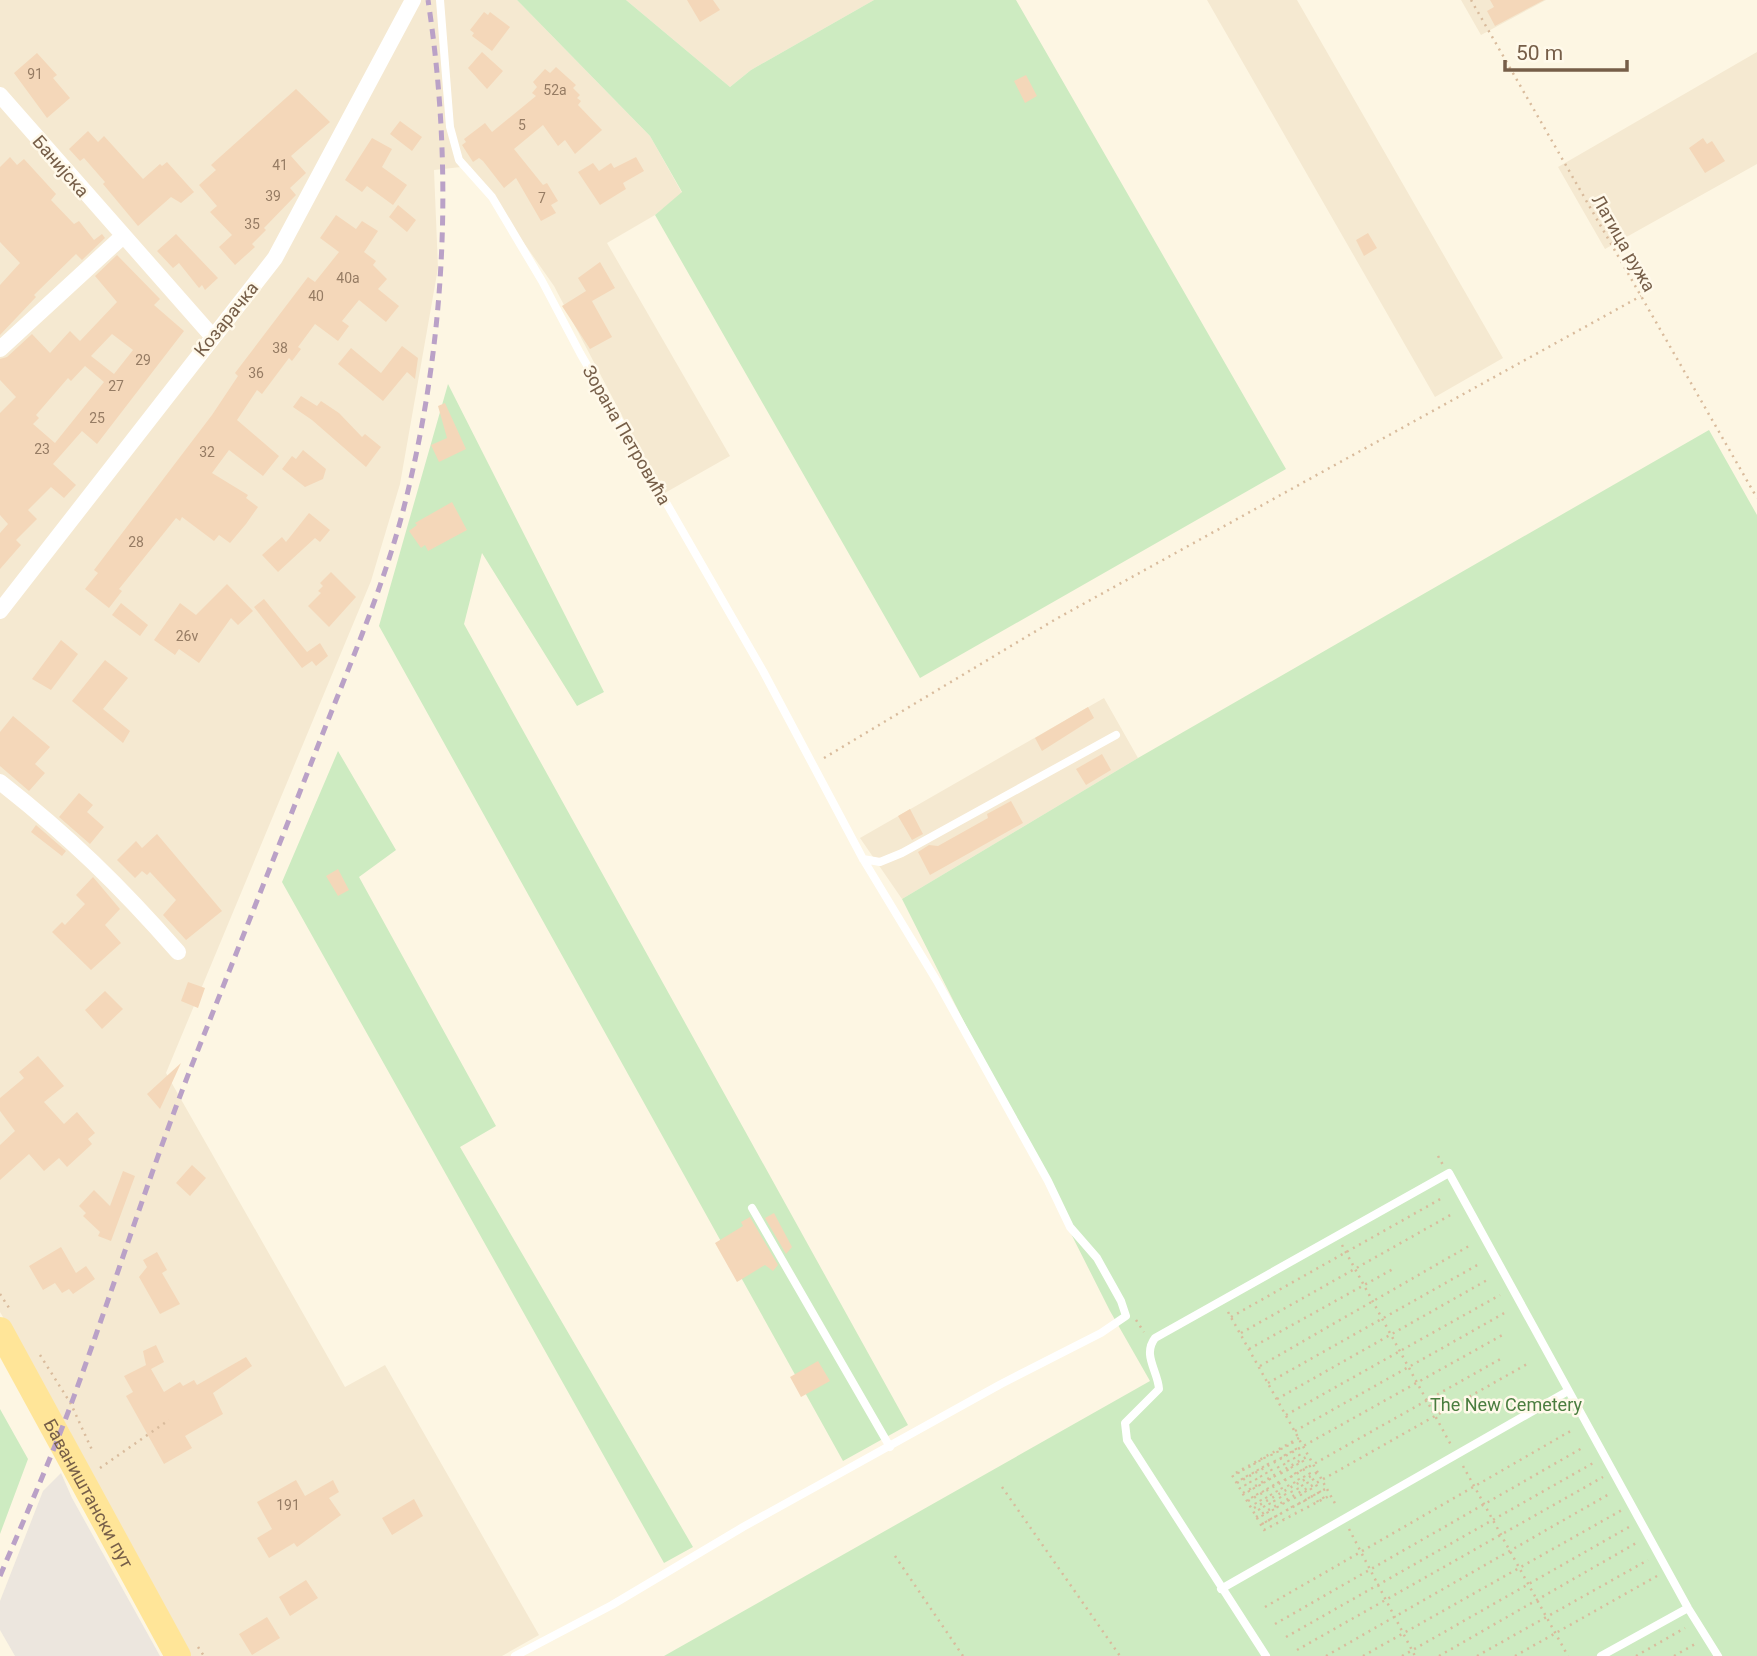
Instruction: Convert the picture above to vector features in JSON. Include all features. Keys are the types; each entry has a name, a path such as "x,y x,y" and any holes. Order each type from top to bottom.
{"main road":[{"name":"Баваништански пут","path":"0,1330 178,1656"}],"street":[{"name":"Козарачка","path":"0,611 275,258 412,0"},
{"name":"Банијска","path":"0,95 212,336"},
{"path":"0,349 123,236"},
{"path":"0,782 61,829 99,865 177,952"}],"lane":[{"name":"Зорана Петровића","path":"440,0 450,127 459,160 492,197 542,281 580,353 727,606 863,859 938,983 1048,1181 1070,1227 1097,1258 1121,1301 1126,1316 1101,1334 1001,1384 890,1447"},
{"path":"863,859 880,862 902,853 1116,734"},
{"path":"1266,1656 1220,1589 1124,1431 1130,1415 1158,1389 1149,1353 1152,1342 1449,1173 1688,1608 1718,1656"},
{"path":"515,1656 612,1605 743,1527 890,1447 752,1208"},
{"path":"1220,1589 1568,1391"},
{"path":"1601,1656 1688,1608"}],"path":[{"name":"Латица ружа","path":"1471,0 1757,498"},
{"path":"814,765 1056,619 1641,296"},
{"path":"1231,1317 1444,1197"},
{"path":"1240,1333 1454,1213"},
{"path":"1259,1367 1469,1246"},
{"path":"1268,1383 1481,1263"},
{"path":"1249,1349 1392,1269"},
{"path":"1277,1399 1489,1279"},
{"path":"1286,1415 1500,1295"},
{"path":"1222,1300 1331,1495 1415,1656"},
{"path":"1295,1431 1508,1311"},
{"path":"1237,1483 1506,1333"},
{"path":"1248,1501 1504,1357"},
{"path":"1256,1517 1530,1363"},
{"path":"82,1481 169,1420"},
{"path":"1265,1607 1577,1427"},
{"path":"1299,1438 1232,1475 1264,1530 1331,1495"},
{"path":"1292,1442 1324,1499"},
{"path":"1287,1445 1318,1502"},
{"path":"1275,1624 1584,1447"},
{"path":"1281,1448 1313,1504"},
{"path":"1276,1451 1308,1507"},
{"path":"1271,1454 1302,1510"},
{"path":"1243,1493 1308,1455"},
{"path":"1264,1457 1296,1514"},
{"path":"1259,1460 1290,1517"},
{"path":"1286,1637 1595,1462"},
{"path":"1254,1463 1285,1520"},
{"path":"1249,1466 1280,1522"},
{"path":"1243,1469 1275,1525"},
{"path":"1238,1472 1269,1528"},
{"path":"1252,1509 1318,1472"},
{"path":"1297,1650 1606,1475"},
{"path":"1002,1488 1120,1656"},
{"path":"1261,1525 1327,1488"},
{"path":"1326,1656 1614,1492"},
{"path":"1363,1656 1622,1510"},
{"path":"1402,1656 1632,1525"},
{"path":"1439,1656 1641,1540"},
{"path":"895,1556 963,1656"},
{"path":"1477,1656 1648,1560"},
{"path":"1515,1656 1657,1576"},
{"path":"1636,1656 1685,1628"},
{"path":"1674,1656 1695,1644"}],"shaded area":[{"path":"0,0 517,0 650,136 682,193 655,215 607,243 730,456 663,494 554,286 470,166 434,170 438,268 400,484 371,581 166,1073 345,1387 385,1365 539,1635 502,1656 187,1656 92,1491 70,1431 0,1312"},
{"path":"626,0 874,0 751,70 730,87"},
{"path":"1207,0 1297,0 1503,358 1435,397"},
{"path":"1461,0 1546,0 1481,35"},
{"path":"1757,52 1757,164 1605,249 1558,167"},
{"path":"1104,698 1138,758 902,899 860,838"},
{"path":"61,1473 72,1498 160,1656 15,1656 0,1630 0,1601 43,1491"}],"green space":[{"path":"517,0 626,0 730,87 751,70 874,0 1016,0 1286,469 920,678 655,215 682,192 650,136"},
{"path":"448,384 604,692 577,706 482,553 464,624 908,1425 843,1461 379,626"},
{"name":"The New Cemetery","path":"1709,430 1757,515 1757,1656 664,1656 1150,1381 1110,1311 902,899 1138,758"},
{"path":"338,751 396,850 359,877 496,1126 460,1147 693,1547 664,1563 282,882"},
{"path":"0,1409 28,1459 0,1534"}],"building":[{"path":"687,0 713,0 720,10 700,22"},
{"path":"1490,0 1544,0 1495,26 1487,11 1494,7"},
{"path":"484,12 488,15 490,12 510,27 492,51 472,36 474,33 470,30"},
{"path":"482,52 503,71 487,89 468,68"},
{"path":"37,53 57,75 53,78 70,98 47,118 14,73"},
{"path":"556,67 576,85 573,88 580,95 577,98 581,101 578,105 602,130 575,154 565,140 558,146 543,125 514,149 543,185 547,183 558,201 551,205 556,213 541,221 516,178 504,188 483,161 479,158 473,162 462,145 466,142 464,139 485,123 492,132 536,96 532,93 537,87 533,82 545,69 550,73"},
{"path":"1026,75 1037,96 1025,103 1014,81"},
{"path":"296,89 330,122 291,156 306,173 290,188 296,195 264,228 266,230 252,244 255,247 235,265 219,247 232,235 210,212 217,206 199,185 216,170 211,165"},
{"path":"400,121 422,137 412,151 390,134"},
{"path":"88,131 98,142 104,136 143,179 160,164 162,166 167,162 194,192 181,203 171,197 138,226 84,158 80,161 69,149"},
{"path":"372,138 392,149 382,167 407,185 393,205 367,186 362,192 345,180"},
{"path":"1703,138 1707,144 1712,141 1725,161 1705,173 1689,148"},
{"path":"10,157 17,165 24,159 56,194 51,200 74,224 79,221 94,240 102,234 105,238 82,260 76,254 34,295 36,297 0,335 0,285 20,263 0,242 0,167"},
{"path":"636,157 644,171 623,183 626,189 600,205 578,172 593,163 599,171 611,163 614,168"},
{"path":"398,205 416,220 407,232 389,217"},
{"path":"336,215 356,229 362,221 378,231 364,252 376,261 373,265 387,279 378,289 399,306 386,322 359,300 342,321 349,326 338,341 315,324 298,347 301,349 292,361 289,358 262,394 257,390 237,420 279,456 263,476 229,450 212,473 248,495 246,498 258,507 246,524 230,543 219,535 214,541 182,517 180,521 176,518 119,589 122,591 109,608 85,589 98,573 94,570 212,415 238,376 235,373 308,277 315,282 339,252 320,238"},
{"path":"1368,233 1377,248 1364,256 1356,240"},
{"path":"176,234 218,278 205,290 202,285 199,288 179,263 173,268 157,251"},
{"path":"117,255 160,299 154,305 184,331 97,444 82,431 53,464 76,485 64,498 51,487 28,510 37,519 16,540 21,545 0,569 0,533 8,524 0,515 0,413 16,397 0,380 0,359 7,357 32,334 50,353 70,331 80,341 117,302 95,276","holes":["112,334 133,350 114,374 91,356","85,366 104,382 55,443 33,424 39,418 36,415 68,378 71,381"]},
{"path":"600,262 615,288 592,301 588,294 612,337 590,349 562,306 586,291 578,278"},
{"path":"402,346 418,358 415,379 407,372 383,401 338,364 351,348 381,373"},
{"path":"301,396 317,406 321,401 339,413 362,437 365,434 381,447 366,467 293,407"},
{"path":"445,403 466,449 439,462 431,445 447,438 438,406"},
{"path":"303,450 326,469 323,479 305,487 282,469 292,456 296,459"},
{"path":"452,502 467,530 428,551 425,545 421,548 409,531 417,525 415,523"},
{"path":"309,513 330,530 320,542 315,538 278,572 262,555 282,537 286,542"},
{"path":"331,572 356,597 329,627 308,606 321,593 318,591 323,586 320,583"},
{"path":"227,584 253,611 238,625 231,618 199,663 179,649 175,655 154,640 180,603 196,615"},
{"path":"264,599 307,652 320,643 328,656 316,666 312,661 302,668 254,607"},
{"path":"121,603 148,625 140,636 112,615"},
{"path":"61,640 78,654 51,690 32,679"},
{"path":"105,660 128,678 103,709 130,731 123,743 72,701"},
{"path":"1088,707 1094,718 1042,751 1035,738"},
{"path":"13,716 50,747 35,764 45,773 29,791 0,766 0,732"},
{"path":"1102,754 1111,770 1086,785 1076,769"},
{"path":"79,793 93,805 87,812 104,827 90,844 59,817"},
{"path":"1011,801 1023,823 930,875 918,852 929,845 938,846 988,818 987,814"},
{"path":"910,809 923,834 912,840 898,816"},
{"path":"36,825 66,851 62,856 31,832"},
{"path":"157,834 222,911 186,940 163,915 176,900 150,872 147,875 142,871 135,878 117,860 136,841 142,848"},
{"path":"338,869 349,890 338,896 326,876"},
{"path":"93,877 120,909 105,925 121,943 91,970 52,932 62,922 65,925 85,904 76,895"},
{"path":"188,982 205,988 198,1008 181,1001"},
{"path":"105,991 123,1009 102,1029 85,1010"},
{"path":"38,1056 64,1086 44,1102 64,1124 77,1112 95,1133 88,1139 92,1144 67,1167 59,1158 44,1171 29,1154 0,1180 0,1145 15,1131 0,1111 0,1098 24,1078 19,1072"},
{"path":"181,1063 160,1109 147,1094"},
{"path":"192,1165 206,1178 190,1196 176,1183"},
{"path":"123,1171 135,1176 111,1241 98,1236 100,1232 83,1216 86,1213 79,1206 94,1190 110,1206"},
{"path":"774,1213 792,1247 786,1254 765,1218"},
{"path":"750,1217 778,1265 773,1271 765,1265 737,1282 715,1243 743,1226 741,1222"},
{"path":"61,1247 76,1273 86,1266 95,1279 73,1294 69,1289 62,1293 55,1283 43,1290 29,1266"},
{"path":"157,1252 167,1270 162,1273 180,1304 160,1314 139,1277 147,1267 143,1260"},
{"path":"156,1345 164,1362 151,1369 164,1392 180,1382 183,1386 194,1380 197,1385 246,1357 252,1366 213,1393 223,1414 185,1436 192,1448 164,1464 126,1396 133,1392 124,1376 146,1365 143,1351"},
{"path":"818,1361 830,1381 801,1397 790,1377"},
{"path":"296,1480 305,1496 333,1480 339,1492 329,1498 341,1515 297,1547 294,1543 269,1558 257,1538 272,1529 257,1502"},
{"path":"414,1499 423,1516 392,1535 382,1518"},
{"path":"306,1580 318,1598 290,1616 279,1597"},
{"path":"267,1617 280,1638 252,1655 239,1634"}],"railway":[{"path":"0,1576 65,1421 175,1111 365,626 403,511 429,384 441,257 441,128 428,0"}]}
